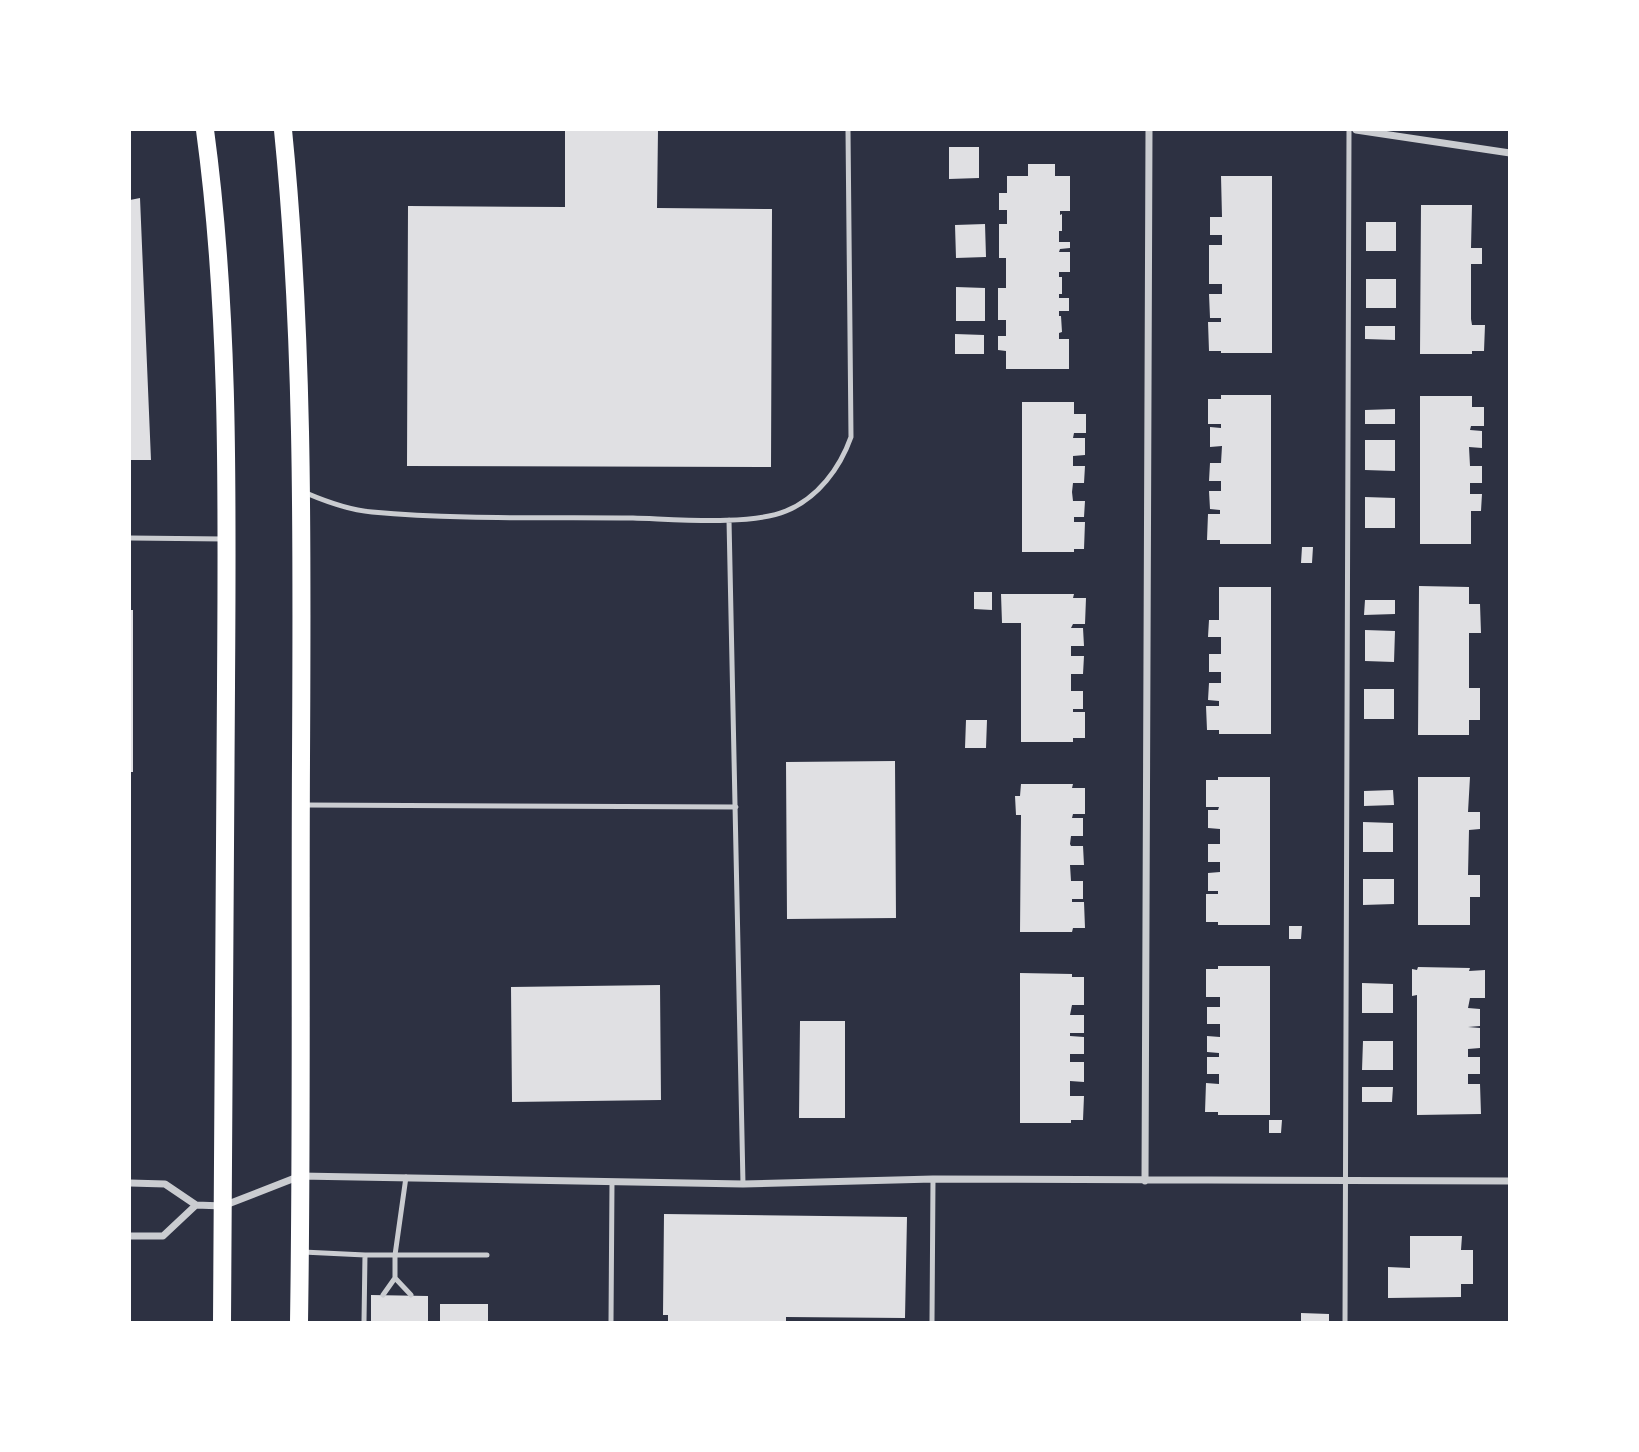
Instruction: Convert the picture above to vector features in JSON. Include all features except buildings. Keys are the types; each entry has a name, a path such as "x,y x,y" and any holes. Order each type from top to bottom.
{"main road":[{"path":"205,130 214,199 222,326 227,539 222,1322"},
{"path":"283,130 298,314 302,491 299,1322"}],"street":[{"path":"1145,1181 1149,130"},
{"path":"1356,130 1510,153"},
{"path":"130,1183 165,1184 196,1205 223,1206 300,1176 743,1184 933,1179 1510,1181"},
{"path":"130,1236 163,1236 196,1205"}],"lane":[{"path":"302,491 334,504 370,512 452,516 729,520 786,511 827,481 843,460 851,437 848,130"},
{"path":"1345,1322 1349,130"},
{"path":"729,520 743,1184"},
{"path":"130,537 227,539"},
{"path":"301,805 736,807"},
{"path":"383,1295 395,1278 395,1255 406,1177"},
{"path":"932,1322 933,1179"},
{"path":"611,1322 612,1182"},
{"path":"300,1252 487,1255"},
{"path":"364,1322 365,1255"},
{"path":"395,1278 411,1295"}]}
